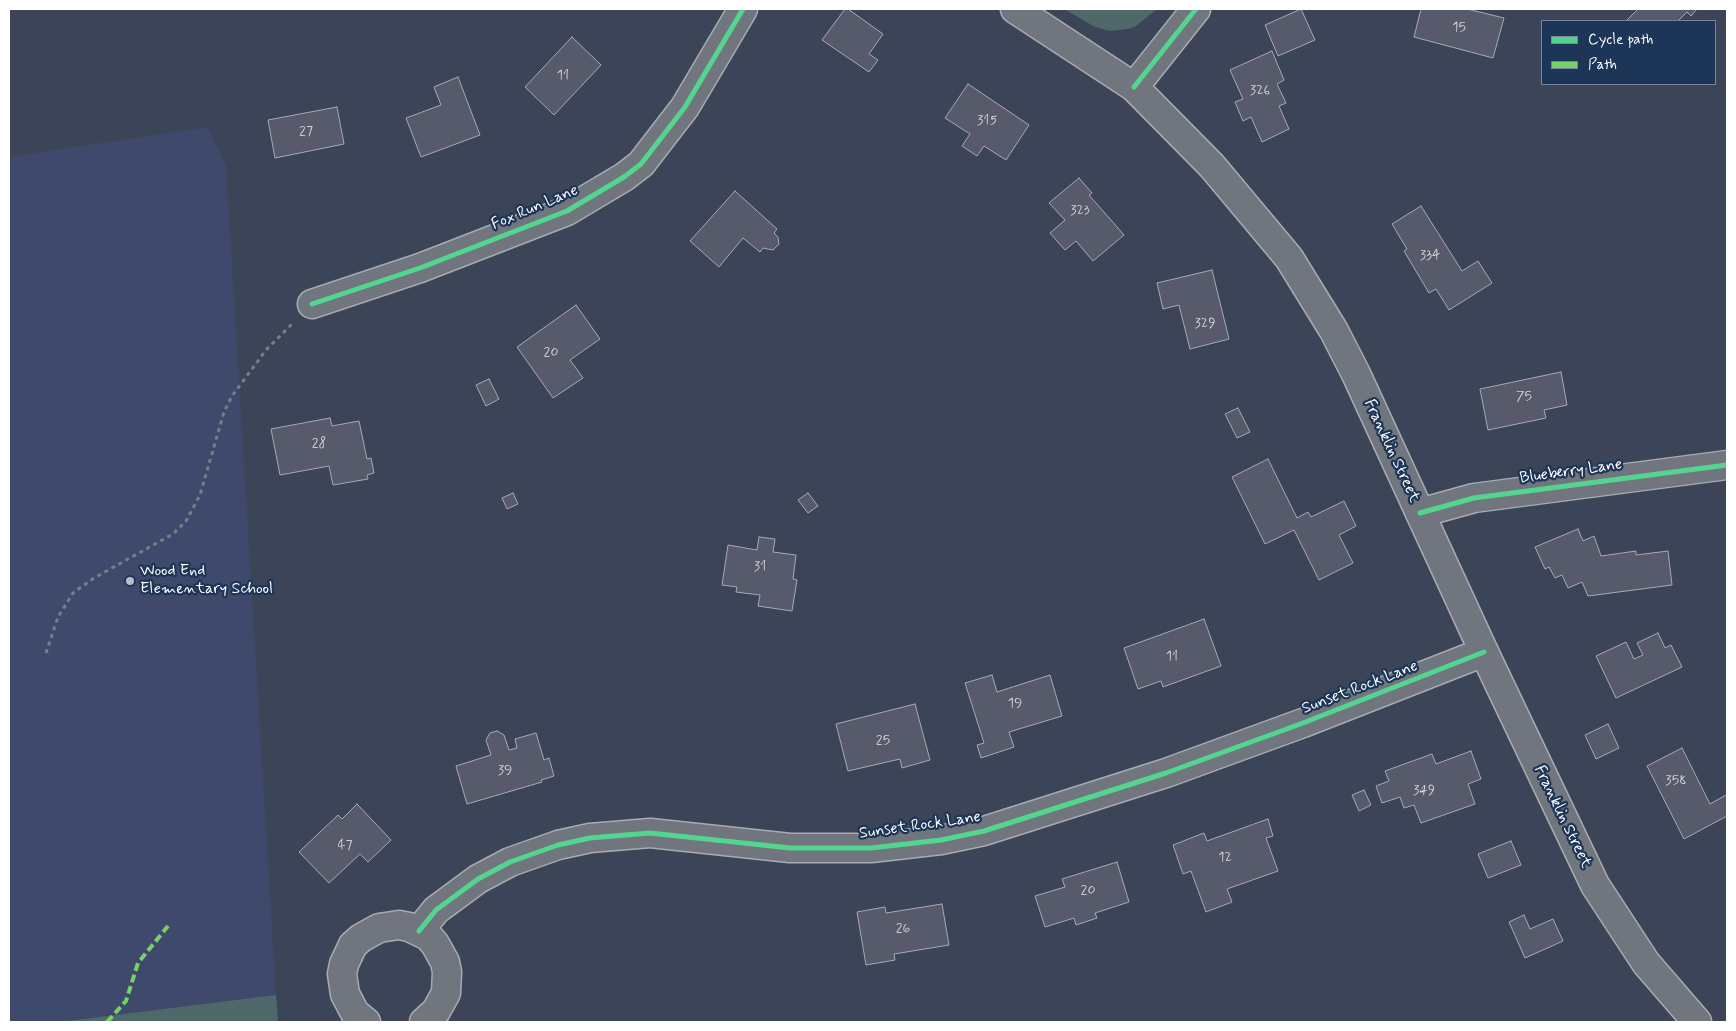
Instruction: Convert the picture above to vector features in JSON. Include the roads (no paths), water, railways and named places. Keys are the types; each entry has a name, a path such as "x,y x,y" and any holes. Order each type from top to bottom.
{"street":[{"name":"Fox Run Lane","path":"312,304 420,268 567,211 624,178 651,152 685,107 743,9"},
{"name":"Franklin Street","path":"1015,9 1134,87 1224,179 1289,258 1343,348 1484,652 1595,885 1646,963 1697,1022"},
{"path":"1134,87 1196,9"},
{"name":"Blueberry Lane","path":"1420,513 1474,498 1727,465"},
{"name":"Sunset Rock Lane","path":"419,931 436,910 478,879 510,862 558,845 590,838 650,833 790,848 862,848 941,840 984,831 1175,769 1394,689 1484,652"},
{"path":"366,1022 349,1004 343,984 344,964 351,950 361,938 379,928 399,925 419,931 435,944 445,962 447,972 446,992 433,1015 424,1022"}],"place":[{"name":"Wood End Elementary School","path":"130,581"}]}
